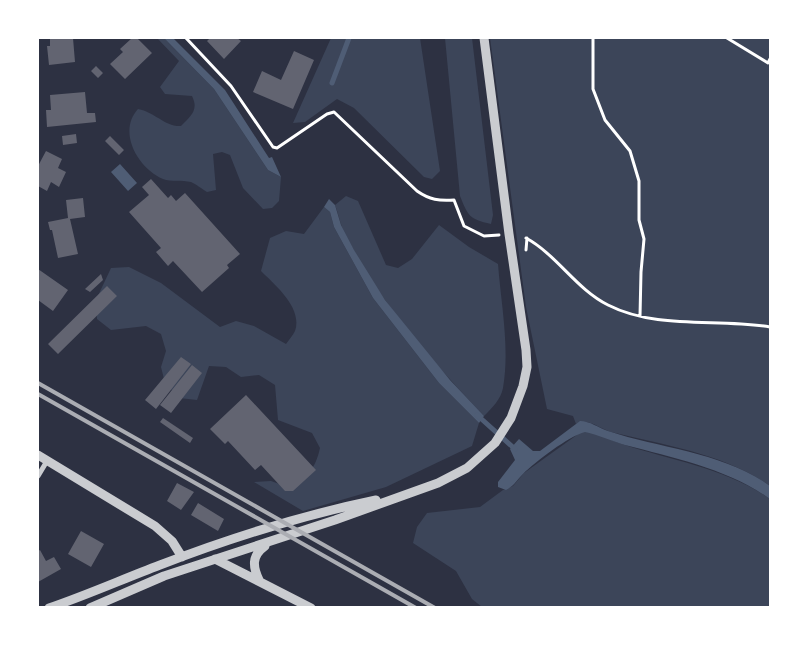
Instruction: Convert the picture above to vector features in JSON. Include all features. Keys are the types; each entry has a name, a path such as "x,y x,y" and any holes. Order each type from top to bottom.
{"street":[{"path":"90,608 164,576 272,541 438,483 467,468 495,443 518,403 527,367 508,234 484,38"},
{"path":"38,455 155,526 172,541 182,557"},
{"path":"38,476 47,462"},
{"path":"49,608 182,557 328,510 404,494"},
{"path":"259,580 254,565 256,555 272,541"},
{"path":"182,557 216,559 311,608"}],"path":[{"path":"186,38 231,86 273,147 277,148 327,114 334,112 417,192 426,198 436,201 454,200 464,226 484,236 499,235"},
{"path":"593,38 593,90 606,120 630,151 639,181 639,220 644,239 640,316"},
{"path":"727,38 768,62 770,59"},
{"path":"522,236 536,243 596,297 609,306 640,316 683,322 748,323 770,327"}],"shaded area":[{"path":"157,38 164,38 214,89 268,170 281,177 279,201 272,208 263,209 243,188 230,155 222,152 213,154 216,190 207,192 191,182 163,179 146,167 139,158 130,138 132,118 138,109 175,126 181,126 191,116 195,105 192,96 165,94 160,87 179,61"},
{"path":"164,38 173,38 225,90 269,158 272,157 281,177 268,170 214,89"},
{"path":"331,38 420,38 440,171 432,179 424,177 354,108 337,99 305,122 293,123"},
{"path":"445,38 472,38 493,215 491,224 470,216 460,196"},
{"path":"490,38 770,38 770,486 734,466 714,458 673,446 611,432 585,422 576,424 573,416 547,409 526,307"},
{"path":"120,164 137,183 128,191 111,172"},
{"path":"346,196 358,201 386,265 398,268 412,259 439,225 469,247 498,264 506,357 505,373 500,396 484,416 444,373 406,327 370,278 342,227 335,205"},
{"path":"329,199 335,205 341,225 354,250 385,300 450,380 484,416 479,423 439,383 373,298 334,227 330,212 324,207"},
{"path":"324,207 330,212 334,227 373,298 439,383 479,423 472,446 386,487 303,511 254,482 271,481 288,487 310,472 316,462 320,448 312,433 278,420 275,385 259,375 241,377 226,367 209,366 197,400 179,398 165,383 161,367 166,351 161,334 146,326 111,330 97,319 96,300 111,268 129,267 161,283 220,327 236,321 254,326 286,344 295,331 295,314 280,290 261,271 270,238 286,231 304,234"},
{"path":"580,421 629,437 692,452 732,466 770,486 770,499 719,472 585,432 578,434 544,456 506,490 498,487 498,482 515,460 510,449 519,439 533,451 540,451"},
{"path":"581,432 597,434 622,444 717,472 753,488 770,499 770,607 482,607 472,599 456,571 413,543 417,527 427,513 480,507 503,490 513,486 524,473"}],"building":[{"path":"50,38 73,38 75,62 49,65 47,46 50,46"},
{"path":"132,38 137,38 152,53 125,79 110,64 123,52 120,49"},
{"path":"210,38 237,38 241,41 224,59 207,41"},
{"path":"294,51 314,60 293,109 253,92 262,71 281,80"},
{"path":"96,66 103,73 98,78 91,71"},
{"path":"85,92 87,113 95,113 96,122 47,127 46,110 51,110 50,95"},
{"path":"76,134 77,143 63,145 62,136"},
{"path":"110,136 124,150 119,155 105,141"},
{"path":"46,151 62,159 58,168 66,172 59,187 51,182 47,191 38,186 38,166"},
{"path":"151,179 168,198 171,195 176,201 185,193 240,254 227,265 229,268 202,292 173,261 168,266 156,252 161,248 129,212 149,195 142,187"},
{"path":"83,198 85,217 70,219 78,254 58,258 52,230 50,230 48,222 68,218 66,200"},
{"path":"38,269 68,290 53,311 38,300"},
{"path":"101,274 103,280 90,292 85,289"},
{"path":"107,286 117,296 58,354 48,344"},
{"path":"181,357 191,364 156,409 145,400"},
{"path":"192,365 202,373 171,413 160,405"},
{"path":"246,395 316,470 293,491 285,491 261,465 255,470 228,441 225,444 210,429"},
{"path":"163,418 193,438 190,443 160,422"},
{"path":"177,483 194,492 181,510 167,501"},
{"path":"198,503 224,519 218,531 191,515"},
{"path":"81,531 104,544 91,567 68,554"},
{"path":"40,550 46,561 54,557 61,569 38,582 38,551"}],"waterway":[{"path":"332,83 349,38"},
{"path":"477,415 515,449"}],"railway":[{"path":"38,383 435,608"},
{"path":"38,394 416,608"}]}
